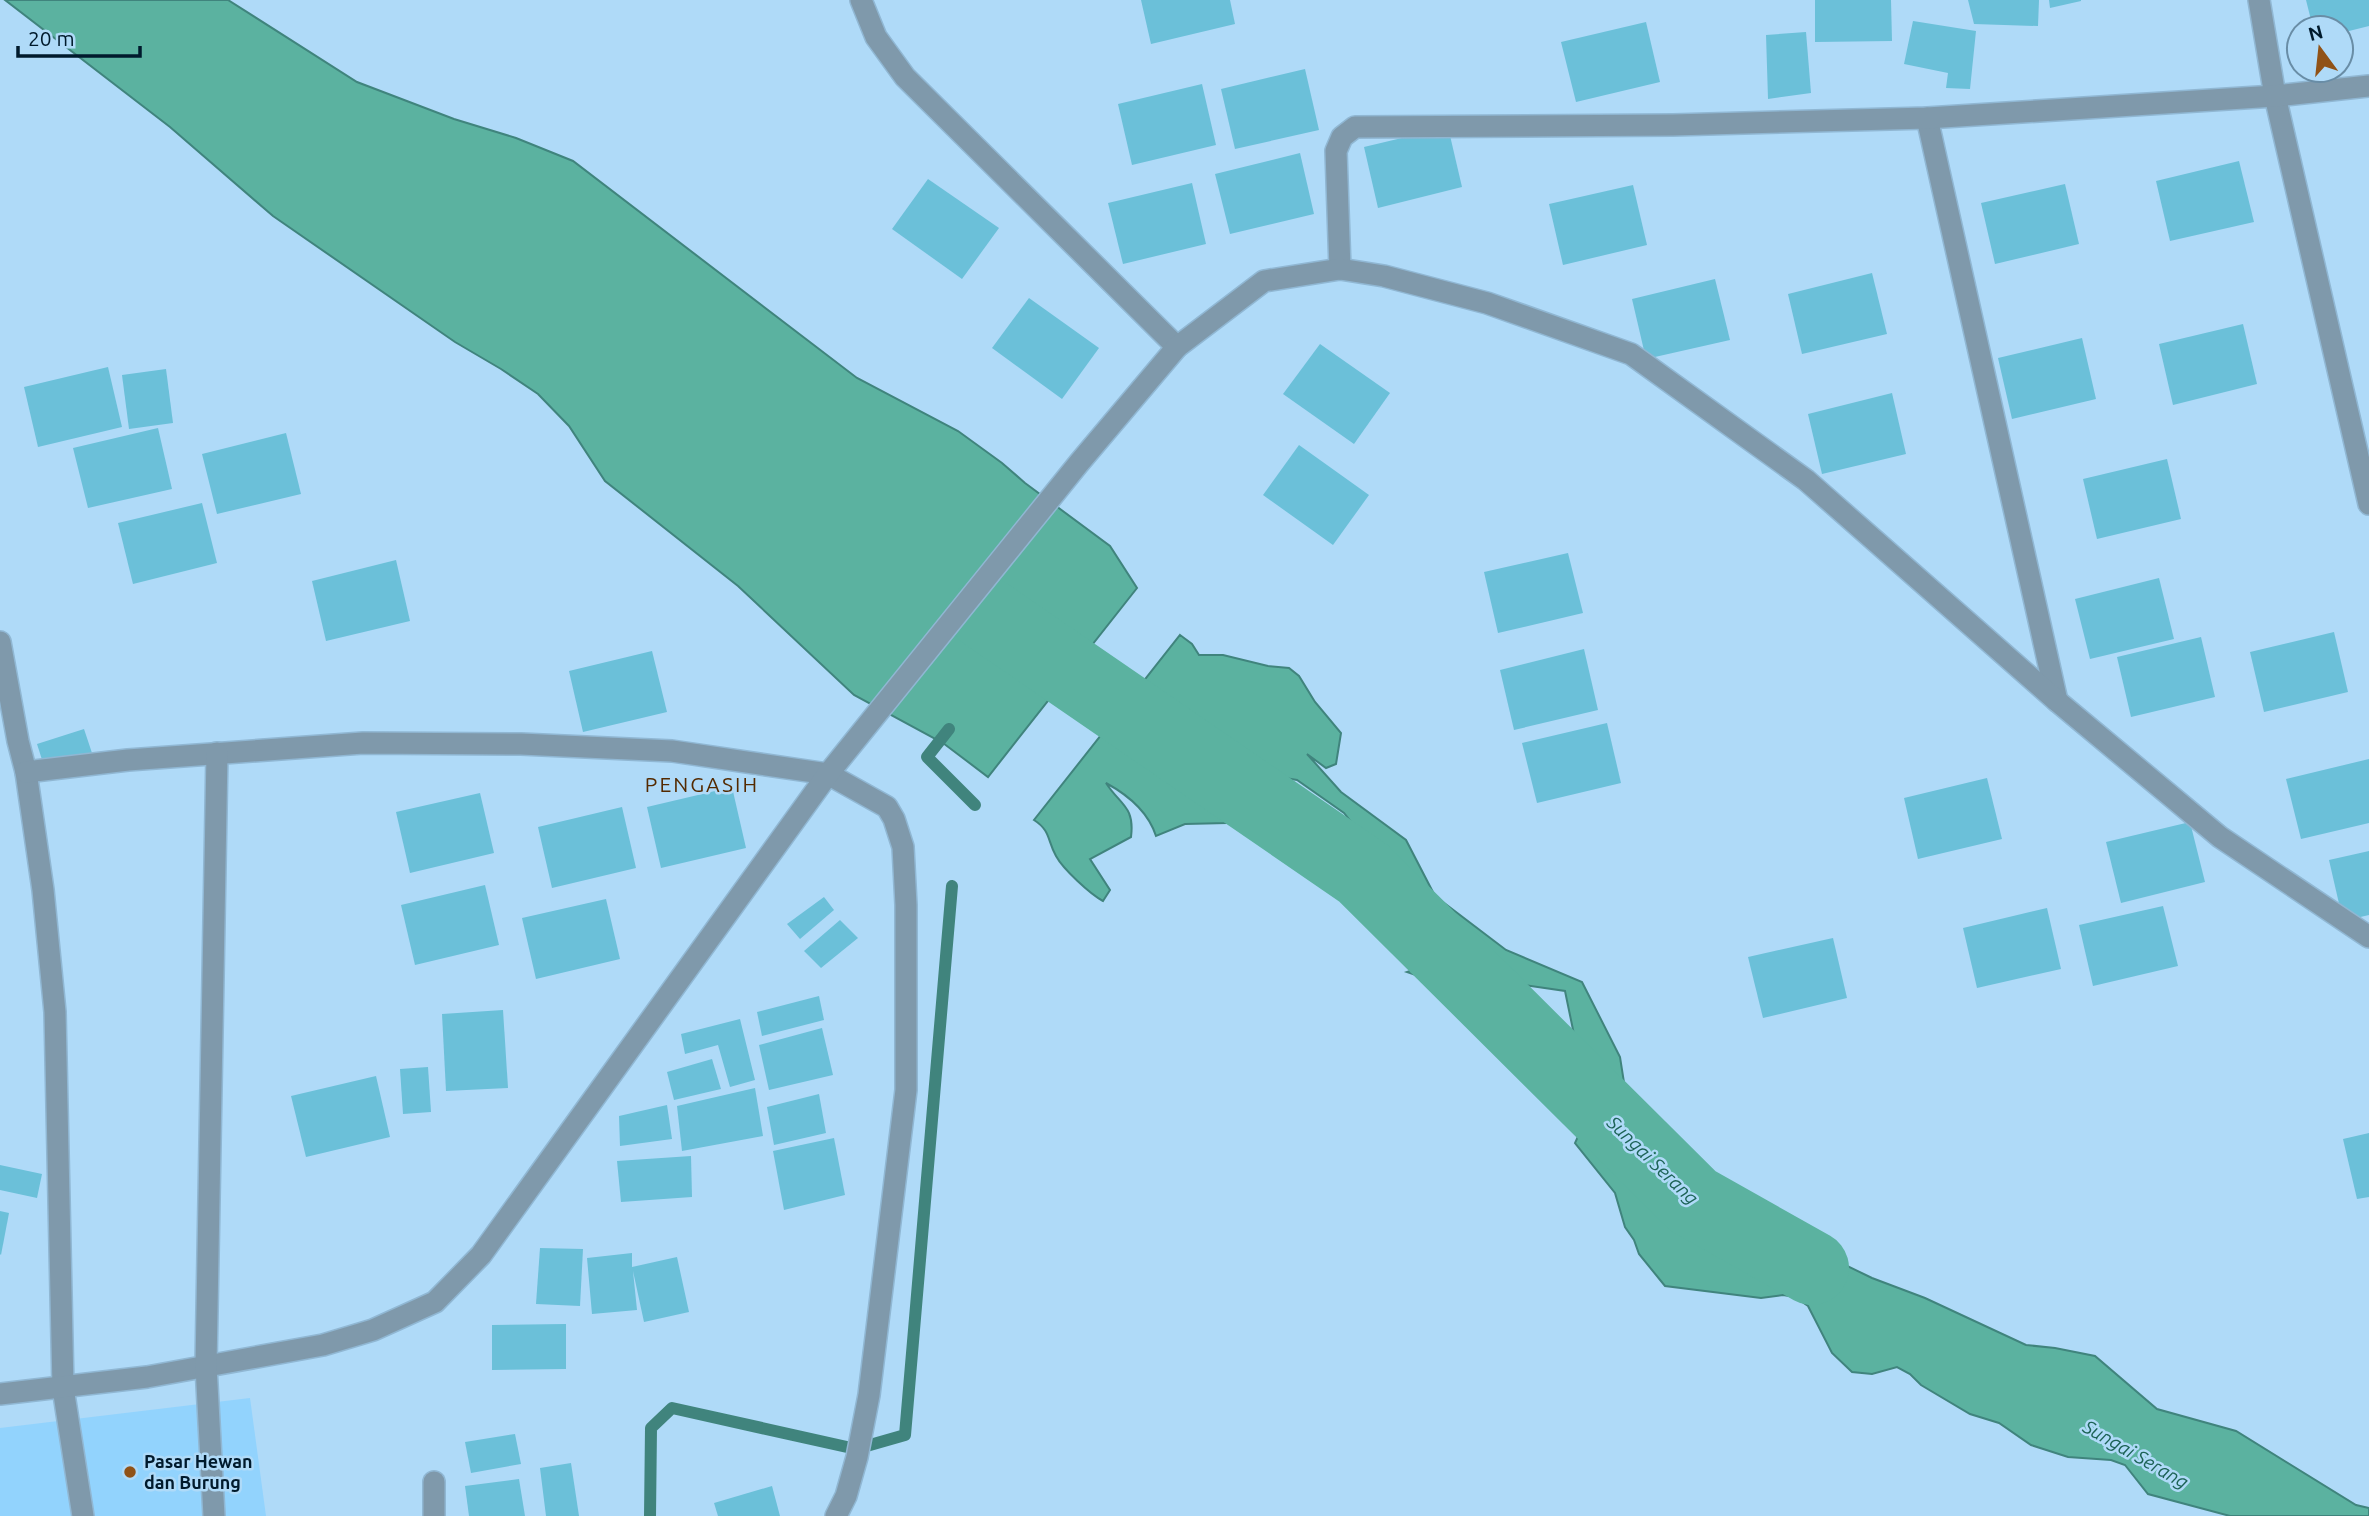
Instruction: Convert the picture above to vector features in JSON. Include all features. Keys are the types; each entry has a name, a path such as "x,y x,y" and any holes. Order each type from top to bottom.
{"street":[{"path":"861,0 876,37 905,77 1177,347"},
{"path":"2259,0 2275,96 2369,504"},
{"path":"1340,269 1336,151 1342,137 1355,127 1674,125 1927,118 2275,96 2369,86"},
{"path":"1927,118 2057,701"},
{"path":"0,1394 146,1377 323,1345 373,1330 435,1301 481,1255 828,774 1079,463 1177,347 1264,281 1340,269 1384,276 1487,303 1631,354 1806,480 2057,701 2220,837 2369,937"},
{"path":"0,642 26,772 43,890 55,1012 63,1388 83,1516"},
{"path":"26,772 128,760 363,743 521,744 672,751 828,774 887,807 903,847 906,905 906,1090 869,1395 857,1457 846,1496 836,1516"},
{"path":"214,1516 206,1366 217,754"},
{"path":"434,1482 434,1516"}],"shaded area":[{"name":"Pasar Hewan dan Burung","path":"250,1398 266,1516 0,1516 0,1428"}],"water":[{"path":"5,0 228,0 357,82 573,161 857,378 958,431 1002,463 1110,546 1137,588 988,777 943,743 854,695 738,586 605,481 569,426 538,394 455,342 273,216 170,127"},
{"path":"1180,635 1192,644 1199,655 1223,655 1289,668 1299,676 1315,702 1341,733 1336,764 1326,768 1307,754 1341,792 1406,840 1435,896 1506,950 1582,982 1620,1057 1628,1108 1680,1210 1765,1226 1872,1278 1925,1298 2026,1345 2095,1356 2157,1409 2236,1431 2356,1505 2369,1508 2369,1516 2230,1516 2148,1494 2125,1465 2111,1460 2068,1457 2031,1445 1999,1423 1970,1414 1921,1385 1910,1374 1897,1367 1872,1374 1852,1372 1832,1353 1808,1306 1795,1297 1783,1295 1761,1298 1665,1286 1639,1254 1625,1227 1615,1193 1575,1143 1593,1103 1583,1078 1565,991 1503,982 1462,991 1407,972 1460,954 1445,929 1404,905 1393,893 1399,881 1398,866 1380,846 1356,828 1344,813 1297,780 1267,775 1265,784 1227,823 1185,824 1156,836 1148,819 1136,805 1106,783 1129,812 1132,827 1131,837 1090,859 1110,890 1103,901 1098,898 1064,868 1046,832 1034,820"}],"building":[{"path":"1141,0 1230,0 1235,24 1151,44"},
{"path":"1815,0 1891,0 1892,41 1815,42"},
{"path":"1968,0 2039,0 2038,26 1974,24"},
{"path":"2049,0 2081,0 2081,1 2050,8"},
{"path":"2306,0 2369,0 2369,26 2355,30 2355,14 2310,14"},
{"path":"1913,21 1976,31 1970,89 1946,88 1948,73 1904,64"},
{"path":"1646,22 1660,82 1576,102 1561,42"},
{"path":"1806,32 1811,93 1768,99 1766,35"},
{"path":"1305,69 1319,130 1235,149 1221,89"},
{"path":"1202,84 1216,145 1132,165 1118,104"},
{"path":"1448,127 1462,187 1378,208 1364,147"},
{"path":"1300,153 1314,214 1230,234 1215,174"},
{"path":"2239,161 2254,222 2170,241 2156,181"},
{"path":"928,179 999,228 962,279 892,229"},
{"path":"1192,183 1206,244 1123,264 1108,203"},
{"path":"2065,184 2079,244 1995,264 1981,203"},
{"path":"1633,185 1647,245 1563,265 1549,204"},
{"path":"1872,273 1887,334 1802,354 1788,294"},
{"path":"1715,279 1730,340 1646,359 1632,299"},
{"path":"1029,298 1099,348 1062,399 992,348"},
{"path":"2243,324 2257,384 2173,405 2159,344"},
{"path":"2082,338 2096,399 2012,419 1998,358"},
{"path":"1320,344 1390,393 1354,444 1283,394"},
{"path":"108,367 122,427 38,447 24,387"},
{"path":"166,369 173,423 129,429 122,375"},
{"path":"1892,393 1906,454 1822,474 1808,414"},
{"path":"158,428 172,489 88,508 73,448"},
{"path":"286,433 301,494 217,514 202,454"},
{"path":"1299,445 1369,495 1333,545 1263,495"},
{"path":"2167,459 2181,519 2097,539 2083,479"},
{"path":"202,503 217,563 133,584 118,523"},
{"path":"1568,553 1583,613 1498,633 1484,572"},
{"path":"396,560 410,621 326,641 312,581"},
{"path":"2159,578 2174,639 2090,659 2075,599"},
{"path":"2334,632 2348,692 2264,712 2250,652"},
{"path":"2201,637 2215,697 2131,717 2117,657"},
{"path":"1584,649 1598,710 1514,730 1500,670"},
{"path":"652,651 667,712 583,732 569,671"},
{"path":"1607,723 1621,783 1537,803 1522,743"},
{"path":"84,729 92,753 45,769 37,744"},
{"path":"2369,759 2369,823 2301,839 2286,779"},
{"path":"1987,778 2002,839 1918,859 1904,798"},
{"path":"732,787 746,848 661,868 647,807"},
{"path":"480,793 494,853 410,873 396,812"},
{"path":"622,807 636,868 552,888 538,827"},
{"path":"2190,822 2205,882 2121,903 2106,842"},
{"path":"2369,851 2369,915 2343,921 2329,860"},
{"path":"485,885 499,945 415,965 401,905"},
{"path":"824,897 834,910 800,939 787,924"},
{"path":"606,899 620,959 536,979 522,918"},
{"path":"2163,906 2178,966 2093,986 2079,925"},
{"path":"2047,908 2061,969 1977,988 1963,928"},
{"path":"840,920 858,938 821,968 804,951"},
{"path":"1833,938 1847,998 1763,1018 1748,957"},
{"path":"819,996 824,1020 762,1036 757,1012"},
{"path":"503,1010 508,1088 446,1091 442,1014"},
{"path":"740,1019 755,1080 730,1087 718,1045 685,1054 681,1034"},
{"path":"822,1028 833,1075 769,1090 759,1045"},
{"path":"712,1059 721,1089 674,1100 667,1072"},
{"path":"428,1067 431,1112 403,1114 400,1069"},
{"path":"376,1076 390,1137 306,1157 291,1096"},
{"path":"755,1088 763,1136 682,1151 677,1106"},
{"path":"819,1094 826,1133 774,1145 767,1107"},
{"path":"667,1105 672,1139 620,1146 619,1116"},
{"path":"2369,1133 2369,1197 2357,1199 2343,1139"},
{"path":"834,1138 845,1195 784,1210 773,1151"},
{"path":"691,1156 692,1197 621,1202 617,1161"},
{"path":"0,1165 42,1174 37,1198 0,1190"},
{"path":"0,1211 9,1213 1,1255 0,1254"},
{"path":"540,1248 583,1249 580,1306 536,1304"},
{"path":"632,1253 632,1267 677,1257 689,1312 644,1322 633,1271 637,1310 592,1314 587,1258"},
{"path":"566,1324 566,1369 492,1370 492,1325"},
{"path":"515,1434 521,1464 471,1473 465,1442"},
{"path":"571,1463 579,1516 546,1516 540,1468"},
{"path":"519,1479 525,1516 469,1516 465,1486"},
{"path":"772,1486 780,1516 718,1516 714,1503"}],"waterway":[{"name":"Sungai Serang","path":"986,614 1363,873 1693,1201 1812,1268"},
{"path":"949,729 927,757 975,805"},
{"path":"650,1516 651,1428 672,1408 856,1449 905,1435 952,886"}],"place":[{"name":"Pasar Hewan dan Burung","path":"130,1472"}],"district":[{"name":"PENGASIH","path":"702,785"}]}
